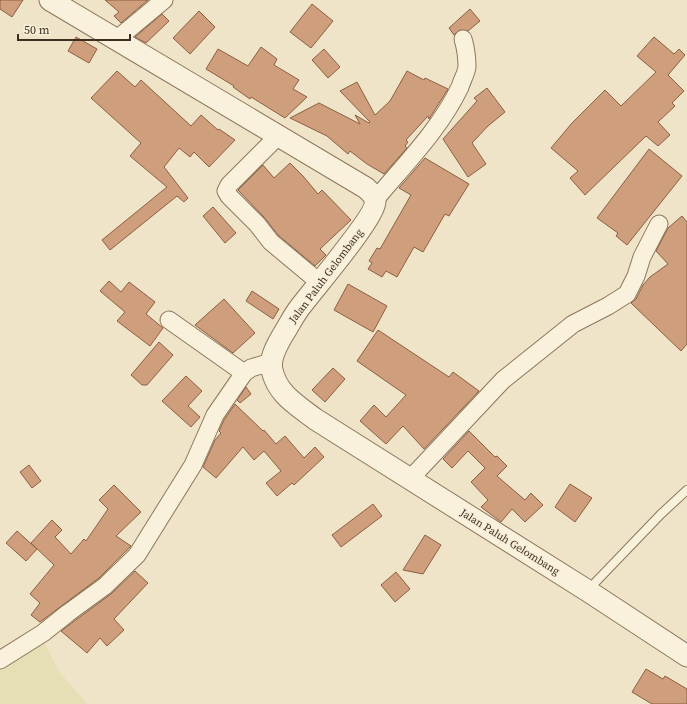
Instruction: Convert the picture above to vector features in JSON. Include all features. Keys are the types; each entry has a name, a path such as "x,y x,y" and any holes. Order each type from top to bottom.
{"street":[{"path":"50,0 366,188 375,200 440,122 451,104 467,68 466,50 463,40"},
{"path":"117,39 164,0"},
{"path":"278,136 229,185 226,191 229,196 257,224 271,242 319,282"},
{"name":"Jalan Paluh Gelombang","path":"375,200 374,207 364,225 298,310 278,343 271,362 274,378 279,388 286,397 315,419 588,591 687,656"},
{"path":"410,479 503,380 573,324 608,306 627,294 636,276 642,257 659,224"},
{"path":"169,320 244,373"},
{"path":"0,660 37,637 105,586 137,555 193,465 215,415 244,373 251,368 271,362"}],"lane":[{"path":"588,591 661,514 687,490"}],"shaded area":[{"path":"38,631 60,673 87,704 0,704 0,661"}],"building":[{"path":"0,0 23,0 12,17 0,9"},
{"path":"105,0 148,0 121,23 114,16 119,12"},
{"path":"312,4 333,21 311,48 290,32"},
{"path":"470,9 480,21 468,31 460,30 454,35 449,28"},
{"path":"199,11 215,27 190,54 173,38"},
{"path":"162,14 169,21 146,43 135,37"},
{"path":"76,37 97,49 89,63 68,51"},
{"path":"654,37 674,54 679,49 685,55 668,75 684,91 672,103 675,106 658,122 670,135 658,146 646,136 585,195 570,178 578,171 551,148 572,123 605,90 621,106 656,72 637,56"},
{"path":"261,47 277,59 274,65 299,80 293,89 307,97 285,118 251,97 250,99 233,87 234,86 206,69 218,49 248,66"},
{"path":"324,49 340,67 328,78 312,60"},
{"path":"117,71 135,87 141,80 191,126 201,115 218,130 219,129 235,140 209,167 194,152 190,157 179,148 164,167 188,198 184,202 177,196 110,250 102,240 167,187 130,156 141,143 91,98"},
{"path":"407,71 424,80 425,78 448,89 429,119 428,116 406,140 408,142 405,146 407,148 384,174 367,164 350,151 348,154 327,136 290,118 319,103 360,124 355,115 369,123 370,122 340,91 357,82 375,115 390,101"},
{"path":"487,88 505,112 488,126 472,143 486,164 468,177 443,139 477,101 474,98"},
{"path":"649,149 682,176 627,245 616,236 618,233 597,218"},
{"path":"425,158 469,184 449,216 445,214 423,252 414,247 397,277 386,271 382,277 368,269 372,263 369,261 377,248 380,249 411,195 399,188"},
{"path":"290,163 318,194 322,190 351,220 320,249 326,255 315,266 278,235 264,217 238,190 263,165 274,178"},
{"path":"213,207 236,233 225,243 203,216"},
{"path":"682,216 687,222 687,344 681,351 631,303 636,299 643,285 650,277 668,264 656,251 668,228"},
{"path":"109,281 121,292 129,282 155,302 146,314 163,328 150,346 117,321 125,312 100,291"},
{"path":"348,284 387,306 373,332 334,310"},
{"path":"252,291 279,309 273,319 246,301"},
{"path":"224,299 255,333 233,353 195,325"},
{"path":"378,330 449,377 453,372 479,391 424,449 403,426 386,444 360,421 374,405 386,417 406,395 357,361"},
{"path":"159,342 173,355 147,385 142,385 131,375"},
{"path":"333,368 345,379 325,402 312,390"},
{"path":"186,376 202,391 188,406 200,417 191,427 162,401"},
{"path":"246,387 251,394 240,403 237,400"},
{"path":"235,404 263,431 264,430 276,444 285,436 304,458 315,447 324,457 294,485 292,483 277,496 266,483 281,471 264,451 254,460 243,447 216,478 203,467 215,440 221,433 219,431 224,420"},
{"path":"469,431 495,457 497,456 507,466 497,476 525,500 531,493 543,505 525,522 512,509 501,522 481,507 488,500 471,482 485,468 468,451 452,468 443,459"},
{"path":"29,465 41,481 32,488 20,472"},
{"path":"570,484 592,498 575,522 555,507"},
{"path":"114,485 141,512 116,536 131,546 99,578 40,622 31,615 40,603 30,594 54,565 31,543 52,520 62,530 55,537 71,554 84,539 86,541 108,509 99,500"},
{"path":"373,504 382,516 341,547 332,535"},
{"path":"17,531 37,549 26,561 6,543"},
{"path":"425,535 441,545 423,574 403,570"},
{"path":"135,571 148,583 114,619 124,630 107,646 100,638 87,653 61,631 111,594"},
{"path":"396,572 410,589 395,602 381,585"},
{"path":"646,669 663,679 665,676 687,689 687,704 652,704 632,692"}]}
